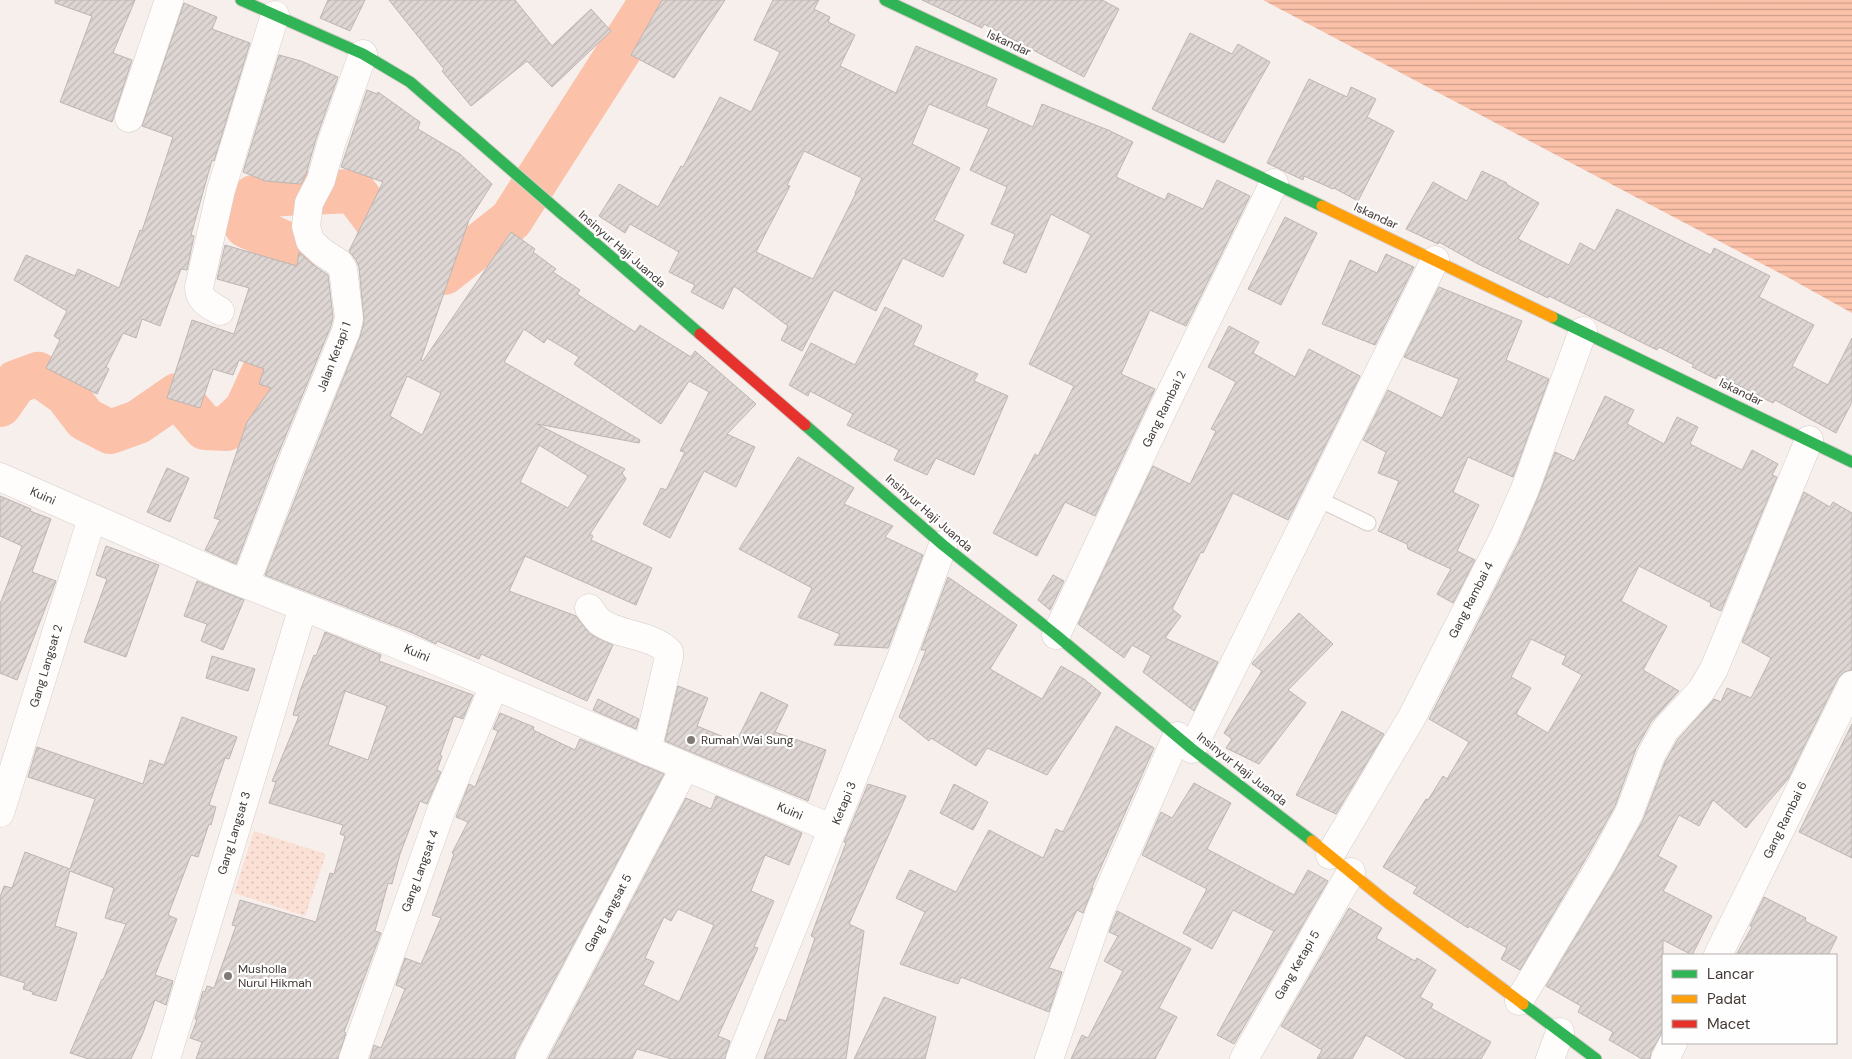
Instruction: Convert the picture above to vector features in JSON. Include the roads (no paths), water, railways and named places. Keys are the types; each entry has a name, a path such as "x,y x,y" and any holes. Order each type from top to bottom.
{"street":[{"path":"129,118 169,0"},
{"name":"Insinyur Haji Juanda","path":"241,0 363,54 410,82 506,168 943,545 1056,635 1184,742 1330,855 1387,902 1596,1059"},
{"name":"Iskandar","path":"885,0 1584,331 1852,462"},
{"path":"220,311 202,300 198,287 221,190 275,15"},
{"name":"Jalan Ketapi 1","path":"245,584 343,339 348,318 343,268 315,246 307,235 306,226 315,192 363,54"},
{"name":"Gang Rambai 2","path":"1056,635 1163,409 1274,183"},
{"path":"1049,1059 1103,904 1184,742 1316,498 1435,260"},
{"name":"Gang Rambai 4","path":"1330,855 1412,716 1504,537 1525,488 1584,331"},
{"path":"1519,1001 1602,863 1629,813 1651,755 1665,730 1701,691 1714,669 1809,440"},
{"name":"Kuini","path":"0,477 245,584 387,640 833,829"},
{"name":"Gang Langsat 2","path":"0,813 92,518"},
{"name":"Ketapi 3","path":"740,1059 902,656 943,545"},
{"name":"Gang Langsat 3","path":"166,1059 303,607"},
{"path":"590,608 595,617 604,624 658,644 668,652 669,657 647,750"},
{"name":"Gang Rambai 6","path":"1718,954 1852,685"},
{"name":"Gang Langsat 4","path":"353,1059 442,811 494,686"},
{"name":"Gang Langsat 5","path":"530,1059 685,767"},
{"name":"Gang Ketapi 5","path":"1244,1059 1351,872"},
{"path":"1550,1059 1560,1032"},
{"path":"1664,1059 1672,1044"}],"lane":[{"path":"1316,498 1368,523"}],"waterway":[{"path":"0,405 16,382 38,374 66,394 85,419 110,432 138,422 177,395 205,428 226,429 246,410 270,358 282,315 293,259 285,243 246,226 241,215 254,197 354,191 399,251 444,273 511,220 652,0"}],"place":[{"name":"Rumah Wai Sung","path":"691,740"},
{"name":"Musholla Nurul Hikmah","path":"228,976"}]}
